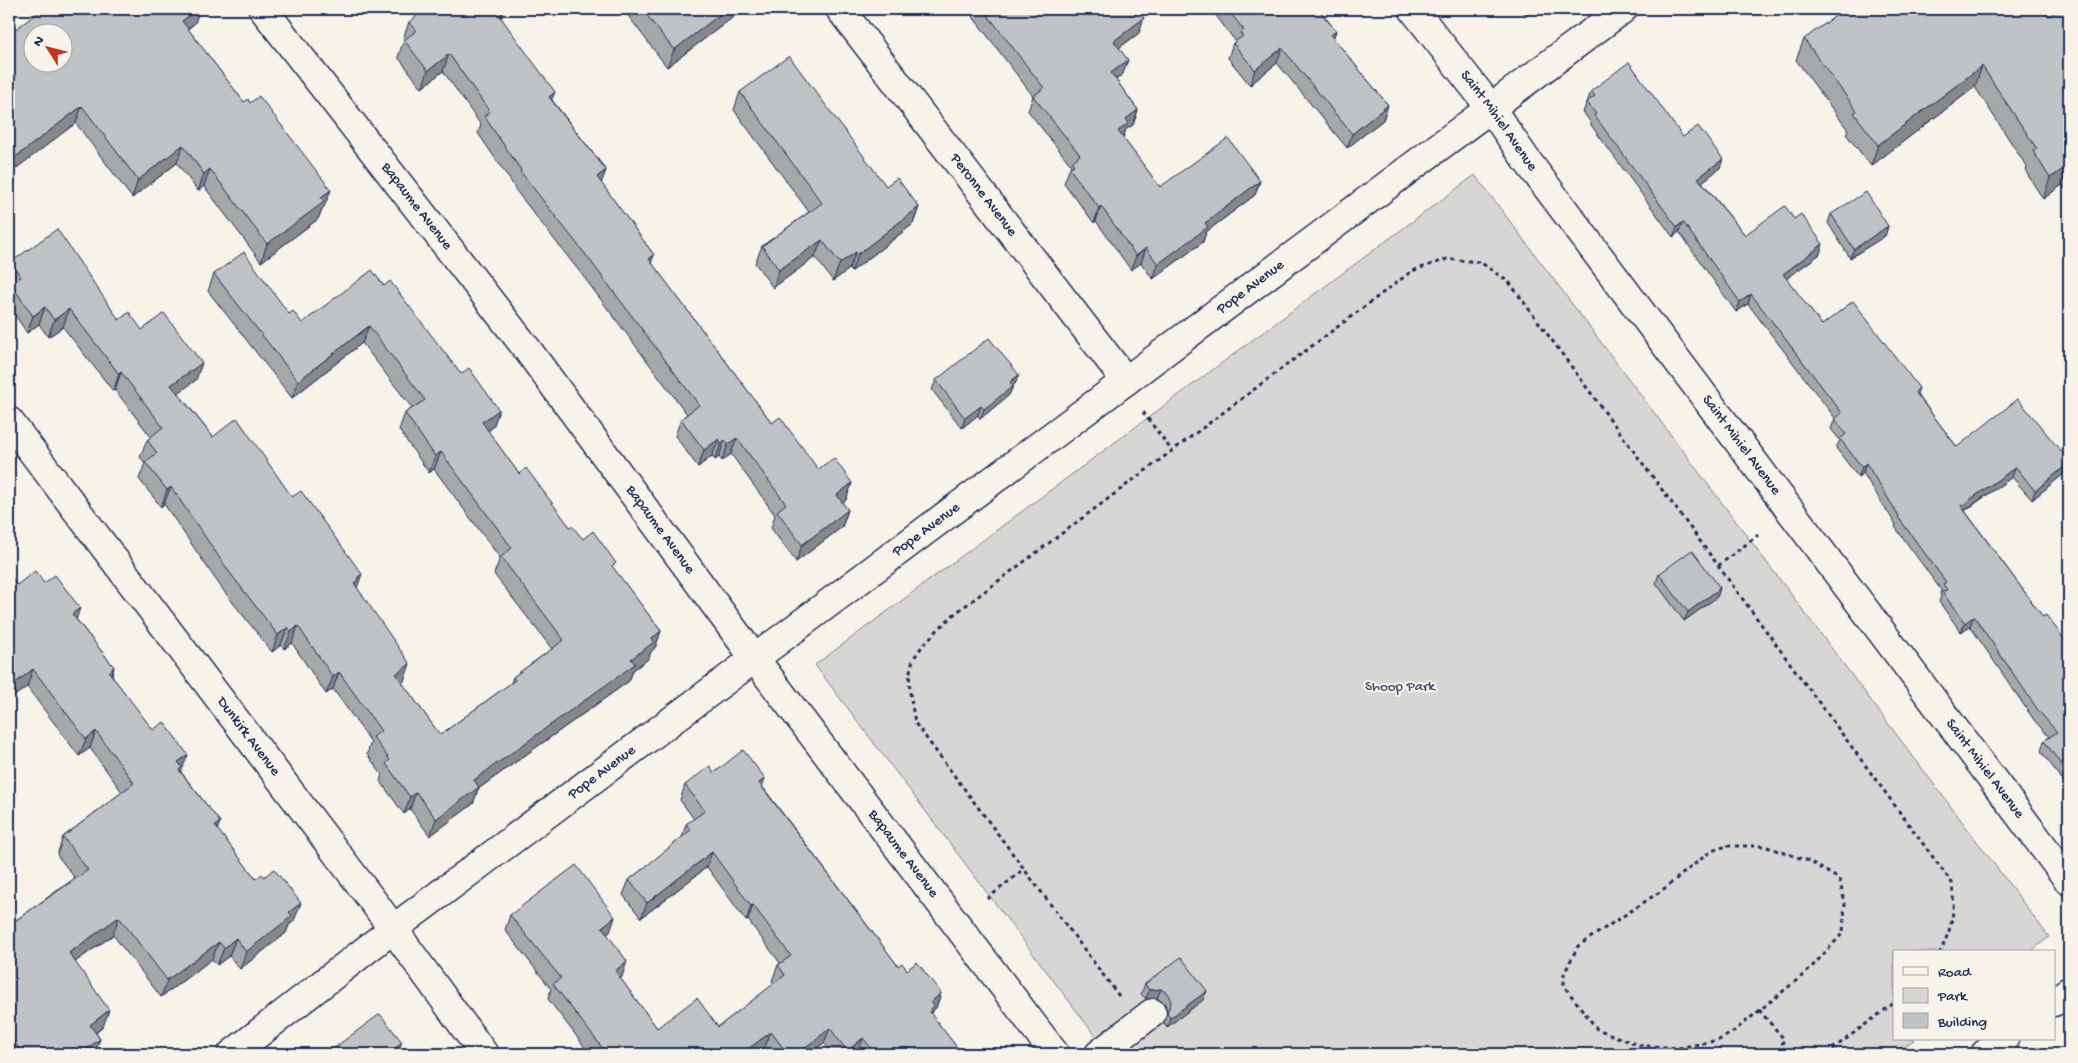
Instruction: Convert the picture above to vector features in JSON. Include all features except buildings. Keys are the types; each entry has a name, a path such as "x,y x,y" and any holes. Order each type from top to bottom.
{"street":[{"name":"Bapaume Avenue","path":"262,9 527,350 755,659 1055,1054"},
{"name":"Peronne Avenue","path":"840,9 1124,382"},
{"name":"Saint Mihiel Avenue","path":"1413,9 1490,107 1525,158 2069,881"},
{"name":"Pope Avenue","path":"232,1054 393,929 1623,9"},
{"name":"Dunkirk Avenue","path":"9,421 393,929 484,1054"},
{"path":"2056,1001 2069,991"},
{"path":"1099,1054 1146,1018"},
{"path":"1985,1054 2004,1040"}],"path":[{"path":"1146,1018 1024,869 915,722 910,689 912,663 930,637 953,615 1412,271 1447,259 1480,262 1509,282 1952,883 1954,909 1946,940 1941,950"},
{"path":"1124,382 1172,452"},
{"path":"1718,566 1758,534"},
{"path":"1726,846 1764,846 1809,861 1839,879 1846,903 1843,933 1808,971 1759,1010 1733,1032 1719,1040 1678,1048 1638,1045 1596,1029 1564,986 1564,974 1578,946 1661,892 1711,851 1726,846"},
{"path":"987,899 1024,869"},
{"path":"1826,1054 1893,1004"},
{"path":"1759,1010 1784,1039 1778,1054"}],"green space":[{"name":"Shoop Park","path":"1475,175 2049,937 2033,950 1893,950 1893,1040 1914,1040 1895,1054 1109,1054 815,665"}]}
